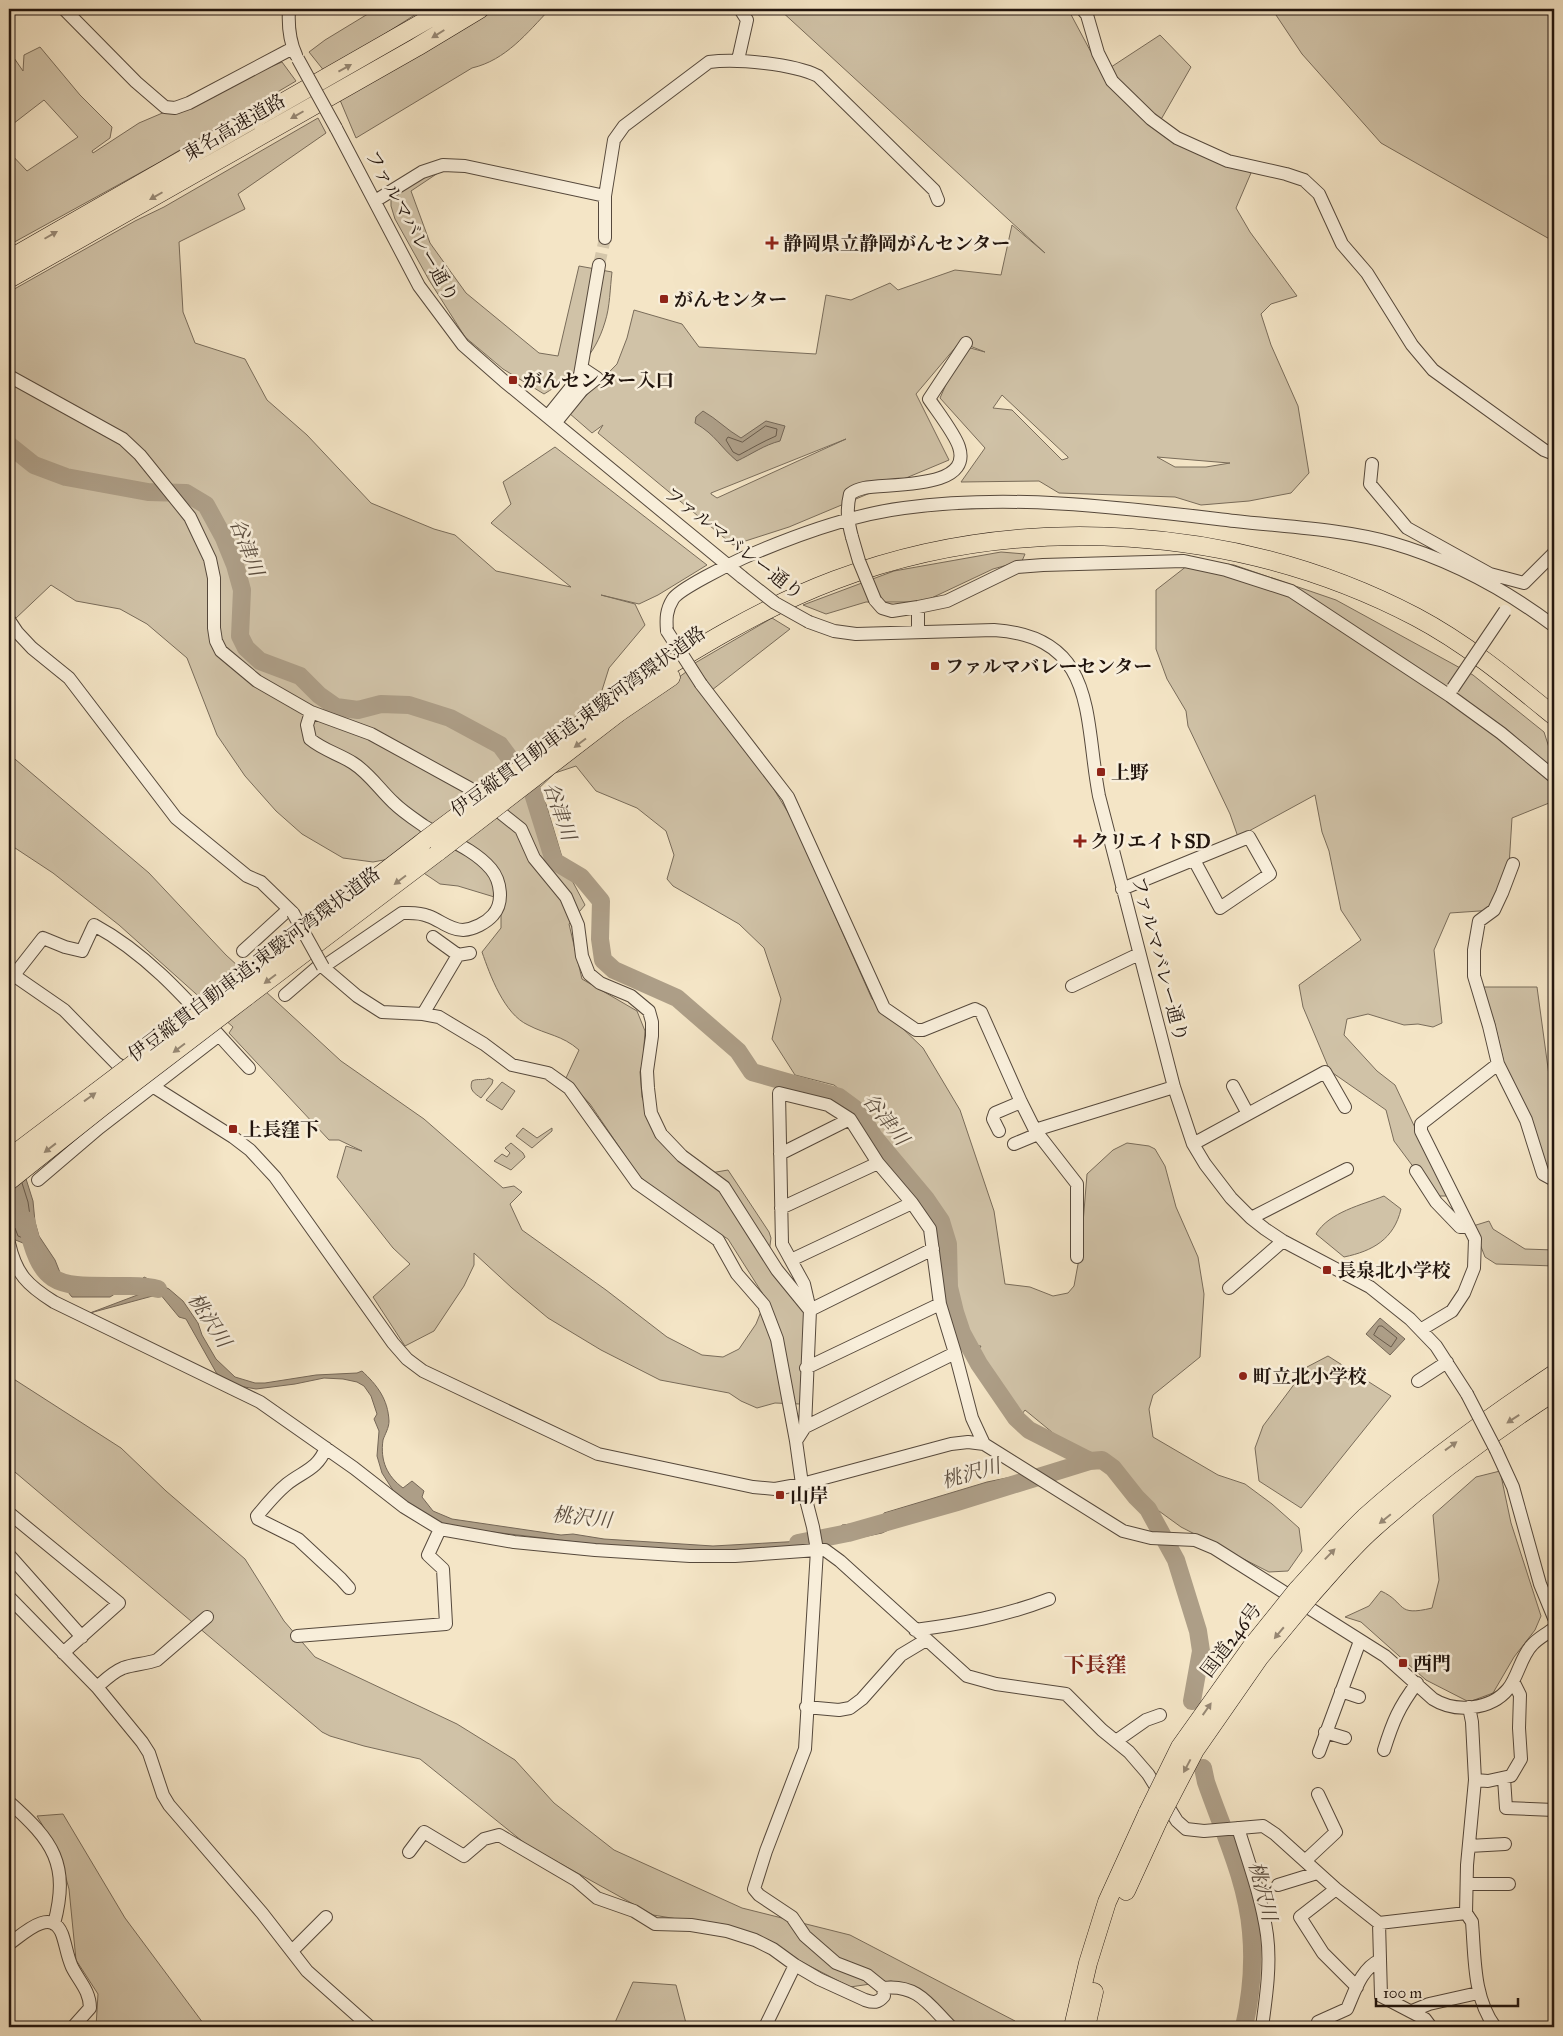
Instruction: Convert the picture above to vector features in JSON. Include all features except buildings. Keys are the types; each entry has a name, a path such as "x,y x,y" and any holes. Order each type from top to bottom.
{"highway":[{"name":"東名高速道路","path":"9,259 446,9"},
{"name":"東名高速道路","path":"9,279 417,47 480,9"},
{"name":"伊豆縦貫自動車道;東駿河湾環状道路","path":"9,1156 240,992 614,708 735,627 784,601 836,580 890,562 960,546 1022,538 1077,536 1137,538 1234,552 1312,574 1370,595 1416,618 1488,662 1554,716"},
{"name":"伊豆縦貫自動車道;東駿河湾環状道路","path":"614,708 788,605 837,584 891,567 961,551 1014,544 1075,542 1136,544 1187,549 1233,557 1328,585 1367,601 1414,624 1442,641 1484,669 1554,726"},
{"path":"1488,662 1554,706"},
{"name":"伊豆縦貫自動車道;東駿河湾環状道路","path":"9,1181 240,992"},
{"name":"国道246号","path":"1073,2027 1088,1963 1108,1902 1154,1815 1195,1750 1304,1592 1364,1519 1430,1461 1502,1408 1554,1374"},
{"name":"国道246号","path":"1304,1592 1373,1529 1440,1474 1506,1424 1554,1392"},
{"name":"国道246号","path":"1086,2027 1099,1967 1118,1907 1154,1815"}],"street":[{"path":"64,9 136,82 165,107 175,108 189,104 296,53"},
{"name":"ファルマバレー通り","path":"289,9 288,23 296,53 419,286 449,328 475,357 742,577 775,603 809,622 834,631 856,634 1016,631 1047,644 1061,655 1073,670 1081,685 1086,704 1099,796 1122,889 1174,1087 1193,1144 1217,1180 1251,1218 1283,1241 1370,1287 1422,1329 1447,1362 1467,1394 1508,1473 1517,1498 1540,1584 1554,1618"},
{"path":"738,60 747,20 740,9"},
{"path":"1082,9 1087,15 1098,52 1112,81 1151,119 1177,138 1228,161 1304,180 1319,194 1342,244 1367,273 1412,345 1433,370 1544,450 1554,454"},
{"path":"605,238 605,196 614,140 624,126 709,62 738,60 807,70 818,76 934,190 938,200"},
{"path":"375,201 422,172 443,165 465,166 605,196"},
{"path":"552,419 582,372 599,265"},
{"path":"966,342 928,399 959,447 961,462 957,470 947,476 931,481 862,488 850,494 847,507 847,521 859,561 875,600 882,608 892,610 947,601 1017,568 1043,565 1184,562 1226,570 1290,591 1452,692 1554,777"},
{"path":"552,419 597,378 582,372"},
{"path":"9,376 123,439 140,455 190,518 210,559 214,578 214,628 216,641 221,651 257,680 311,712 371,734 471,789 521,829 534,858 566,897 578,925 582,956 589,974 600,982 631,996 649,1011 652,1022 652,1036 647,1071 648,1088 651,1113 661,1134 682,1156 724,1187 777,1270 810,1310"},
{"path":"1372,464 1370,484 1406,528 1488,579 1554,626"},
{"path":"1077,1257 1077,1184 1037,1132 1021,1102 981,1012 975,1009 923,1030 916,1030 884,1008 788,798 701,684 667,631 666,616 674,597 727,565 771,546 847,521 901,508 959,502 1062,503 1157,511 1330,532 1391,543 1488,579 1524,583 1554,553"},
{"path":"1452,692 1515,599"},
{"path":"918,607 918,632"},
{"path":"9,620 32,648 69,678 176,818 247,876 261,882 291,911 322,965 357,996 382,1012 423,1014 439,1017 484,1044 512,1064 548,1073 569,1088 637,1183 718,1240 737,1274 764,1305 777,1339 802,1484 814,1527 817,1550 806,1707 805,1749 754,1888 759,1895 792,1917 805,1936 836,1963 867,1975 883,1988 884,1996 880,2001 874,2002 818,1979 774,1949 755,1940 691,1925 655,1924 634,1912 597,1898 576,1880 499,1835 484,1839 464,1856 424,1832 409,1852"},
{"path":"285,995 322,965 402,913 417,912 430,916 447,926 463,930 489,920 496,912 501,896 499,882 492,869 477,857 423,825 394,804 372,778 354,763 318,746 310,739 307,725 311,712"},
{"path":"1122,889 1249,837 1270,874 1220,908 1194,860"},
{"path":"1513,864 1494,910 1479,922 1474,950 1474,976 1498,1064 1526,1120 1543,1174 1554,1180"},
{"path":"244,951 291,911"},
{"path":"249,1068 147,960 124,942 94,925 82,951 65,947 43,938 12,974 64,1010 116,1062 233,1137 267,1167 393,1343 407,1359 423,1371 598,1454 753,1487 775,1488 802,1484 952,1444 968,1442 984,1444 1123,1531 1151,1538 1195,1540 1214,1548 1394,1662 1433,1699 1442,1705 1452,1708 1469,1708 1488,1704 1498,1699 1509,1689 1531,1645 1554,1628"},
{"path":"423,1014 464,954 433,937"},
{"path":"1072,986 1140,954"},
{"path":"38,1180 99,1128 218,1036"},
{"path":"1422,1329 1452,1311 1464,1293 1474,1268 1475,1240 1421,1131 1422,1124 1498,1064"},
{"path":"1193,1144 1325,1072 1345,1106"},
{"path":"1233,1086 1248,1114"},
{"path":"1014,1144 1037,1132 1174,1087"},
{"path":"796,1441 804,1427 810,1310 804,1284 782,1244 779,1093 828,1105 850,1120 878,1163 912,1203 930,1229 940,1304 956,1352 972,1418 984,1444"},
{"path":"999,1131 993,1119 995,1113 1021,1102"},
{"path":"780,1154 850,1120"},
{"path":"781,1208 878,1163"},
{"path":"1251,1218 1347,1169"},
{"path":"1416,1171 1436,1202 1460,1228 1469,1227"},
{"path":"791,1260 912,1203"},
{"path":"1229,1288 1283,1241"},
{"path":"9,1243 13,1260 20,1275 35,1290 54,1302 260,1402 326,1448 404,1507 440,1528 514,1542 595,1550 690,1556 735,1556 824,1550 840,1561 967,1676 996,1684 1066,1694 1102,1730 1129,1752 1148,1774 1177,1821 1186,1829 1204,1831 1264,1826 1336,1889 1380,1923 1466,1913"},
{"path":"810,1310 933,1248"},
{"path":"806,1368 940,1304"},
{"path":"804,1427 956,1352"},
{"path":"1418,1381 1447,1362"},
{"path":"326,1448 320,1461 313,1468 287,1484 257,1516 258,1519 298,1540 349,1588"},
{"path":"9,1513 119,1603 63,1652"},
{"path":"298,1636 446,1624 443,1569 428,1555 440,1528"},
{"path":"9,1555 82,1637"},
{"path":"9,1597 97,1687 149,1753 163,1796 169,1805 262,1913 307,1971 370,2027"},
{"path":"915,1630 957,1625 992,1618 1021,1610 1049,1599"},
{"path":"97,1687 124,1668 148,1664 157,1660 207,1617"},
{"path":"806,1707 839,1710 850,1708 862,1699 901,1655 926,1640"},
{"path":"1319,1752 1360,1641"},
{"path":"1475,1780 1488,1781 1510,1776 1521,1759 1519,1728 1520,1695 1513,1681"},
{"path":"1384,1750 1394,1718 1417,1683"},
{"path":"1341,1691 1359,1697"},
{"path":"1469,1708 1472,1722 1475,1780 1469,1846 1466,1913 1472,1922 1478,1993 1488,2018 1495,2027"},
{"path":"1116,1741 1142,1723 1160,1715"},
{"path":"1325,1732 1345,1738"},
{"path":"1504,1778 1506,1808 1554,1810"},
{"path":"1305,1861 1336,1832 1318,1794"},
{"path":"9,1802 34,1824 54,1854 61,1880 60,1900 54,1924"},
{"path":"1235,1828 1257,1891 1268,1936 1267,1988 1262,2027"},
{"path":"1469,1846 1505,1844"},
{"path":"1278,1885 1317,1873"},
{"path":"1467,1884 1509,1884"},
{"path":"1336,1889 1300,1917 1323,1953 1357,1988"},
{"path":"292,1951 326,1917"},
{"path":"9,1944 35,1925 43,1922 54,1924 62,1933 66,1954 90,2000 90,2008 72,2027"},
{"path":"1380,1923 1381,1996 1426,2019 1431,2027"},
{"path":"1318,2022 1347,2010 1370,1964 1380,1960"},
{"path":"765,2027 795,1965"},
{"path":"883,1988 893,1987 909,1990 923,1997 951,2027"},
{"path":"1412,2011 1429,2004 1478,1993"}],"shaded area":[{"path":"376,9 424,9 325,72 309,52"},
{"path":"492,9 550,9 506,52 495,59 472,68 356,138 340,100"},
{"path":"779,9 1068,9 1092,54 1105,71 1160,35 1191,67 1159,123 1251,173 1236,208 1250,232 1297,296 1271,304 1261,314 1271,345 1298,406 1309,473 1291,493 1249,501 1201,505 1175,497 1059,493 1039,481 961,482 985,448 940,398 963,346 985,352 960,342 916,394 949,460 789,527 733,545 598,433 603,425 592,433 569,413 617,364 627,338 634,310 682,324 699,347 816,354 826,295 851,300 890,283 898,290 955,270 1001,275 1012,225 1045,253","holes":["1002,395 1068,457 1068,458 1062,460 1012,410 993,408","846,439 717,498 711,493","1157,457 1230,463 1206,467 1175,467"]},
{"path":"1272,9 1554,9 1553,241 1381,143 1302,54"},
{"path":"40,47 80,95 112,127 110,138 92,151 93,153 139,123 282,62 296,81 158,163 9,245 9,152 27,171 78,137 44,100 9,127 9,57 12,55 23,71 24,55"},
{"path":"318,118 326,133 238,194 245,209 179,242 183,312 195,343 245,359 267,400 307,435 371,503 434,529 455,535 496,571 571,587 491,523 511,504 503,482 555,447 707,565 658,595 639,604 601,595 635,604 645,625 609,668 598,703 617,722 686,672 753,755 792,819 872,999 923,1048 960,1110 994,1211 1005,1284 1030,1287 1053,1296 1068,1293 1074,1286 1081,1248 1087,1174 1113,1150 1127,1143 1149,1146 1155,1149 1165,1166 1176,1207 1198,1257 1204,1294 1200,1357 1153,1395 1149,1409 1153,1437 1218,1475 1245,1484 1272,1504 1299,1528 1302,1551 1288,1571 1269,1572 1181,1527 1130,1490 1117,1462 1075,1451 1025,1410 1022,1414 978,1351 981,1346 971,1339 954,1308 949,1225 861,1107 834,1085 795,1075 772,1039 781,999 764,948 739,924 673,886 667,879 674,855 666,831 637,808 596,791 576,766 555,773 537,790 546,804 565,867 585,905 569,924 582,979 637,1011 645,1031 643,1061 640,1072 642,1097 658,1138 699,1175 728,1170 769,1232 771,1238 768,1260 795,1296 805,1314 800,1404 775,1403 757,1408 729,1393 660,1380 601,1350 548,1318 474,1253 474,1265 464,1286 434,1331 405,1346 373,1297 410,1264 393,1248 337,1177 346,1146 362,1151 339,1140 329,1140 229,1033 233,1027 119,925 53,873 9,844 9,754 149,873 226,955 341,1061 424,1119 503,1188 514,1186 522,1192 510,1204 522,1230 606,1290 667,1337 702,1355 723,1357 739,1349 756,1324 766,1299 728,1239 670,1203 639,1176 590,1104 566,1078 579,1050 567,1041 519,1020 499,993 482,952 501,928 501,899 458,886 440,884 400,857 373,862 343,858 302,834 276,811 245,776 217,735 187,658 147,624 120,609 76,601 51,585 15,619 9,609 9,292 135,221 164,207"},
{"path":"444,169 411,191 430,243 466,293 539,353 558,356 579,266 612,272 607,316 595,345 574,372 544,394 503,369 465,337 429,280 395,219 391,206 391,193"},
{"path":"1001,552 1025,554 1022,561 993,569 923,602 866,602 826,614 803,605 894,571"},
{"path":"1192,562 1234,565 1336,600 1473,675 1544,732 1554,763 1554,801 1512,818 1509,866 1494,910 1450,913 1434,950 1442,1023 1433,1027 1418,1024 1404,1025 1368,1014 1347,1019 1344,1035 1377,1071 1395,1085 1447,1196 1435,1196 1394,1141 1386,1110 1330,1071 1303,1007 1299,985 1361,940 1341,910 1315,795 1238,837 1230,814 1188,726 1186,711 1167,679 1156,649 1156,590"},
{"path":"772,618 790,629 712,690 695,663"},
{"path":"1481,987 1537,987 1554,1101 1554,1176 1545,1171 1504,1063 1494,1021"},
{"path":"489,1078 493,1080 492,1084 481,1098 474,1093 472,1081"},
{"path":"502,1082 515,1091 502,1110 486,1100"},
{"path":"523,1128 537,1138 552,1128 552,1131 532,1148 516,1136"},
{"path":"511,1143 525,1157 511,1170 494,1161 502,1154 507,1157 510,1153 505,1148"},
{"path":"1384,1196 1401,1209 1398,1219 1388,1236 1373,1247 1344,1257 1316,1234 1322,1226 1337,1215"},
{"path":"1489,1221 1493,1229 1525,1249 1554,1250 1554,1266 1496,1264 1485,1257 1473,1226"},
{"path":"1328,1356 1391,1396 1301,1508 1259,1481 1255,1448 1263,1426 1307,1367"},
{"path":"9,1376 121,1448 166,1491 245,1559 284,1621 315,1657 457,1724 515,1760 554,1803 614,1850 742,1908 850,1935 1015,2021 1020,2027 957,2027 920,1989 891,1981 850,1987 739,1929 653,1915 527,1845 420,1759 364,1746 322,1732 9,1467"},
{"path":"1500,1471 1511,1523 1541,1616 1535,1630 1514,1657 1493,1693 1469,1702 1426,1680 1361,1622 1345,1617 1369,1606 1381,1591 1406,1610 1432,1608 1439,1580 1433,1515 1476,1477"},
{"path":"63,1814 125,1918 206,2027 96,2027 98,1994 76,1960 69,1889 59,1853 37,1816"},
{"path":"633,1982 676,1985 687,2027 613,2027"}],"water":[{"path":"703,411 741,438 766,421 785,426 780,441 763,447 737,461 708,432 695,423 696,417"},
{"path":"9,1138 21,1163 33,1201 35,1222 39,1236 55,1260 63,1280 72,1289 121,1288 138,1283 144,1277 169,1289 183,1301 198,1323 202,1335 216,1359 235,1377 255,1383 362,1371 381,1393 388,1413 389,1424 382,1448 384,1461 389,1473 403,1488 412,1481 424,1491 422,1497 433,1511 452,1519 561,1535 573,1534 604,1539 713,1546 839,1539 875,1529 859,1526 840,1527 842,1525 880,1521 884,1513 987,1482 1021,1475 1023,1477 993,1483 936,1502 918,1516 882,1533 834,1543 744,1551 635,1549 476,1530 439,1523 396,1495 382,1473 377,1456 379,1431 374,1419 377,1414 371,1396 364,1386 357,1382 343,1379 324,1378 256,1389 239,1386 217,1374 186,1319 179,1317 160,1294 90,1313 148,1291 121,1290 110,1297 72,1297 34,1243 23,1243 13,1239 9,1216 14,1192 9,1177"},
{"path":"1380,1318 1405,1339 1390,1355 1366,1334"}],"waterway":[{"name":"谷津川","path":"9,445 34,465 66,477 148,492 186,493 206,505 224,538 235,565 242,590 240,636 246,648 260,661 300,676 319,695 336,707 358,710 381,704 409,705 450,718 500,745 531,787 554,861 581,877 601,901 600,939 603,960 614,970 677,998 738,1051 752,1072 839,1097 858,1111 874,1137 926,1199 941,1221 948,1244 949,1287 955,1312 962,1333 979,1364 1016,1418 1029,1430 1090,1461"},
{"name":"桃沢川","path":"26,1220 38,1259 45,1271 55,1279 80,1285 140,1286 158,1289"},
{"name":"桃沢川","path":"798,1543 848,1533 1090,1461 1102,1460 1113,1468 1148,1509 1176,1560 1198,1631 1201,1651 1192,1701"},
{"name":"桃沢川","path":"1203,1768 1206,1782 1239,1875 1249,1913 1252,1968 1244,2027"}],"tunnel":[{"path":"599,265 605,238"}],"place":[{"name":"静岡県立静岡がんセンター","path":"772,243"},
{"name":"がんセンター","path":"664,299"},
{"name":"がんセンター入口","path":"513,380"},
{"name":"ファルマバレーセンター","path":"935,666"},
{"name":"上野","path":"1101,772"},
{"name":"クリエイトSD","path":"1080,841"},
{"name":"上長窪下","path":"233,1129"},
{"name":"長泉北小学校","path":"1327,1270"},
{"name":"町立北小学校","path":"1243,1376"},
{"name":"山岸","path":"780,1495"},
{"name":"西門","path":"1403,1663"}],"district":[{"name":"下長窪","path":"1095,1665"}]}
